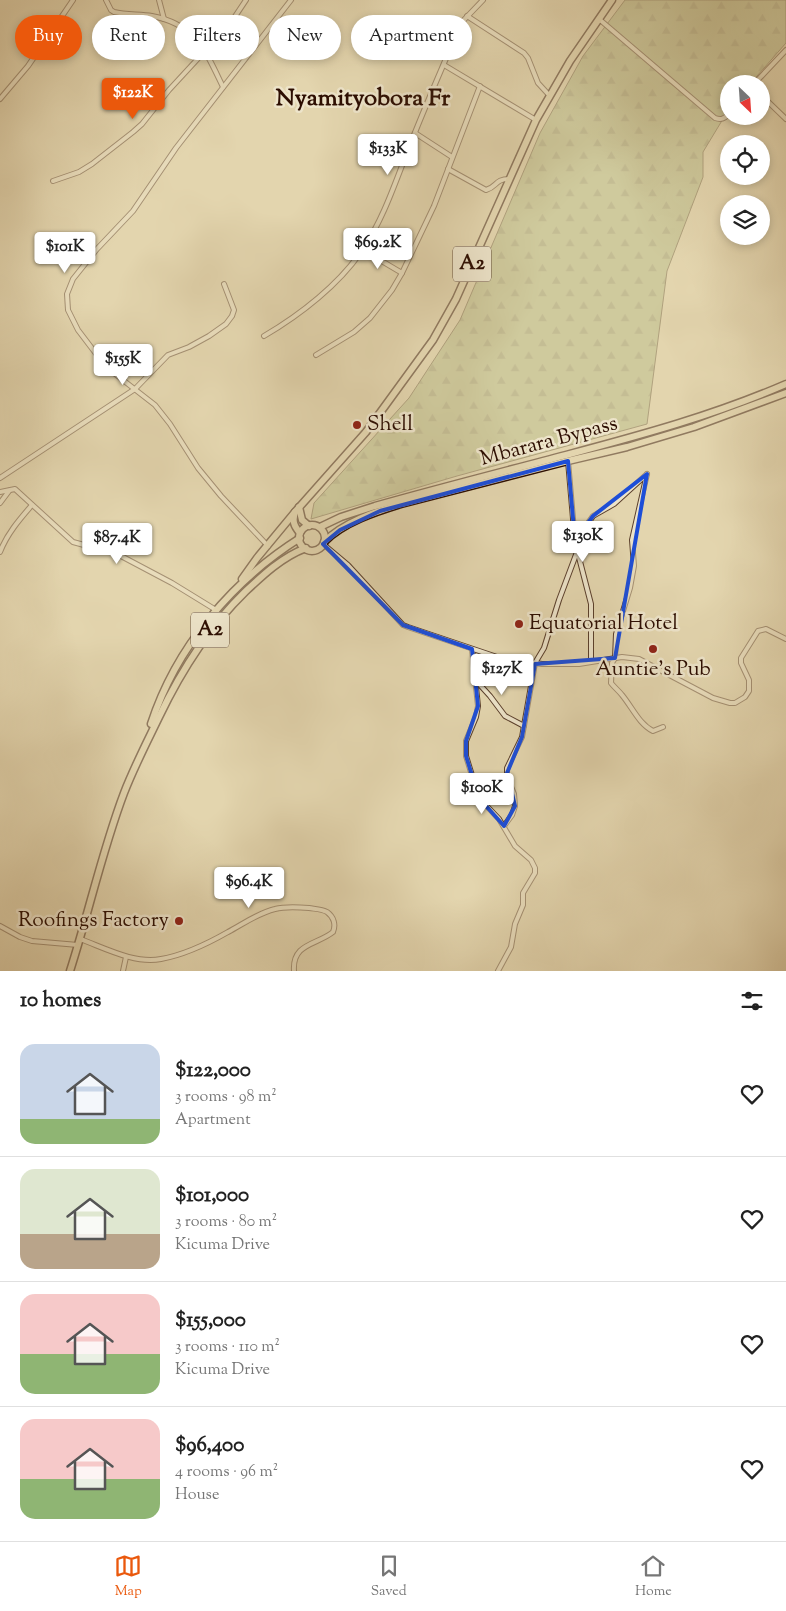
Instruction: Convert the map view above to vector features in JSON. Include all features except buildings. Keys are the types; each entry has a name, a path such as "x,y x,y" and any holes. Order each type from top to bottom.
{"main road":[{"name":"A2","path":"147,740 161,697 183,655 257,558 366,432 433,340 456,299 549,95 598,18 612,0"},
{"name":"Mbarara Bypass","path":"320,528 341,517 375,506 630,438 686,421 786,384"},
{"name":"Mbarara Bypass","path":"324,543 331,535 350,524 380,511 416,500 627,447 694,427 786,393"},
{"path":"297,510 302,520 309,526 320,528 324,534 324,543"},
{"path":"297,510 293,521 300,536 301,544 306,548"},
{"name":"A2","path":"236,588 300,536 304,528 309,526"},
{"name":"A2","path":"70,971 124,794 147,740 175,686 201,642 235,602 272,568 287,556 306,548 314,550 324,543"},
{"path":"257,558 257,562 263,565"}],"street":[{"path":"0,99 28,66 73,0"},
{"path":"106,0 114,12 145,15"},
{"path":"159,0 163,15"},
{"path":"236,15 246,0"},
{"path":"268,546 221,496 198,468 170,424 155,405 110,370 78,330 68,310 67,294 73,279 133,211 176,148 260,37 291,0"},
{"path":"468,15 483,0"},
{"path":"598,18 715,118 720,119"},
{"path":"472,19 524,53 528,58 538,84 549,95"},
{"path":"762,75 785,51"},
{"path":"53,181 79,172 133,132 197,60"},
{"path":"210,60 224,87"},
{"path":"264,336 284,325 326,291 342,276 363,250 383,213 446,60"},
{"path":"444,65 536,120"},
{"path":"316,356 354,332 370,318 392,290 434,206 480,86"},
{"path":"770,104 786,119"},
{"path":"415,132 452,157"},
{"path":"448,169 486,190 490,189 500,180 509,180"},
{"path":"363,250 402,273"},
{"path":"0,478 135,389 168,354 202,339 226,324 234,310 224,284"},
{"path":"568,461 577,552 591,604 591,661"},
{"path":"504,826 512,815 515,806 506,773 517,749 524,726 536,663 544,648 577,552 581,532 593,516 614,504 647,474 632,540 634,566 628,597 616,634 611,684 622,695 648,729 653,731 662,727"},
{"path":"0,492 10,490 19,492 73,542 104,547 172,583 216,610"},
{"path":"0,503 10,490"},
{"path":"0,552 12,528 32,505"},
{"path":"324,543 348,564 403,625 497,656 536,663 557,664 632,657 713,698 735,703 746,697 749,691 749,680 741,663 741,658 758,631 766,629 786,639"},
{"path":"472,649 478,706 476,717 466,740 466,756 479,798 500,819 515,846 531,860 535,868 535,873 524,893 523,905 516,924 511,948 498,971"},
{"path":"474,670 480,685 505,716 524,726"},
{"path":"0,926 32,941 79,942 126,956 159,959 181,954 227,933 253,917 274,909 290,907 326,911 335,923 333,932 306,946 298,953 294,971"},
{"path":"126,956 123,968 129,971"}],"highlighted area":[{"path":"568,461 575,541 593,516 647,474 615,658 535,664 522,737 507,773 515,806 504,826 479,798 466,756 466,741 478,706 472,649 403,625 323,544 340,530 380,511"}],"green space":[{"path":"625,0 786,0 786,43 758,75 720,75 720,124 703,152 703,177 667,271 647,424 457,476 311,519 314,503 409,398 460,320 540,133 583,56"}],"place":[{"name":"Shell","path":"357,425"},
{"name":"Equatorial Hotel","path":"519,624"},
{"name":"Auntie’s Pub","path":"653,649"},
{"name":"Roofings Factory","path":"179,921"}],"district":[{"name":"Nyamityobora Fr","path":"363,99"}]}
